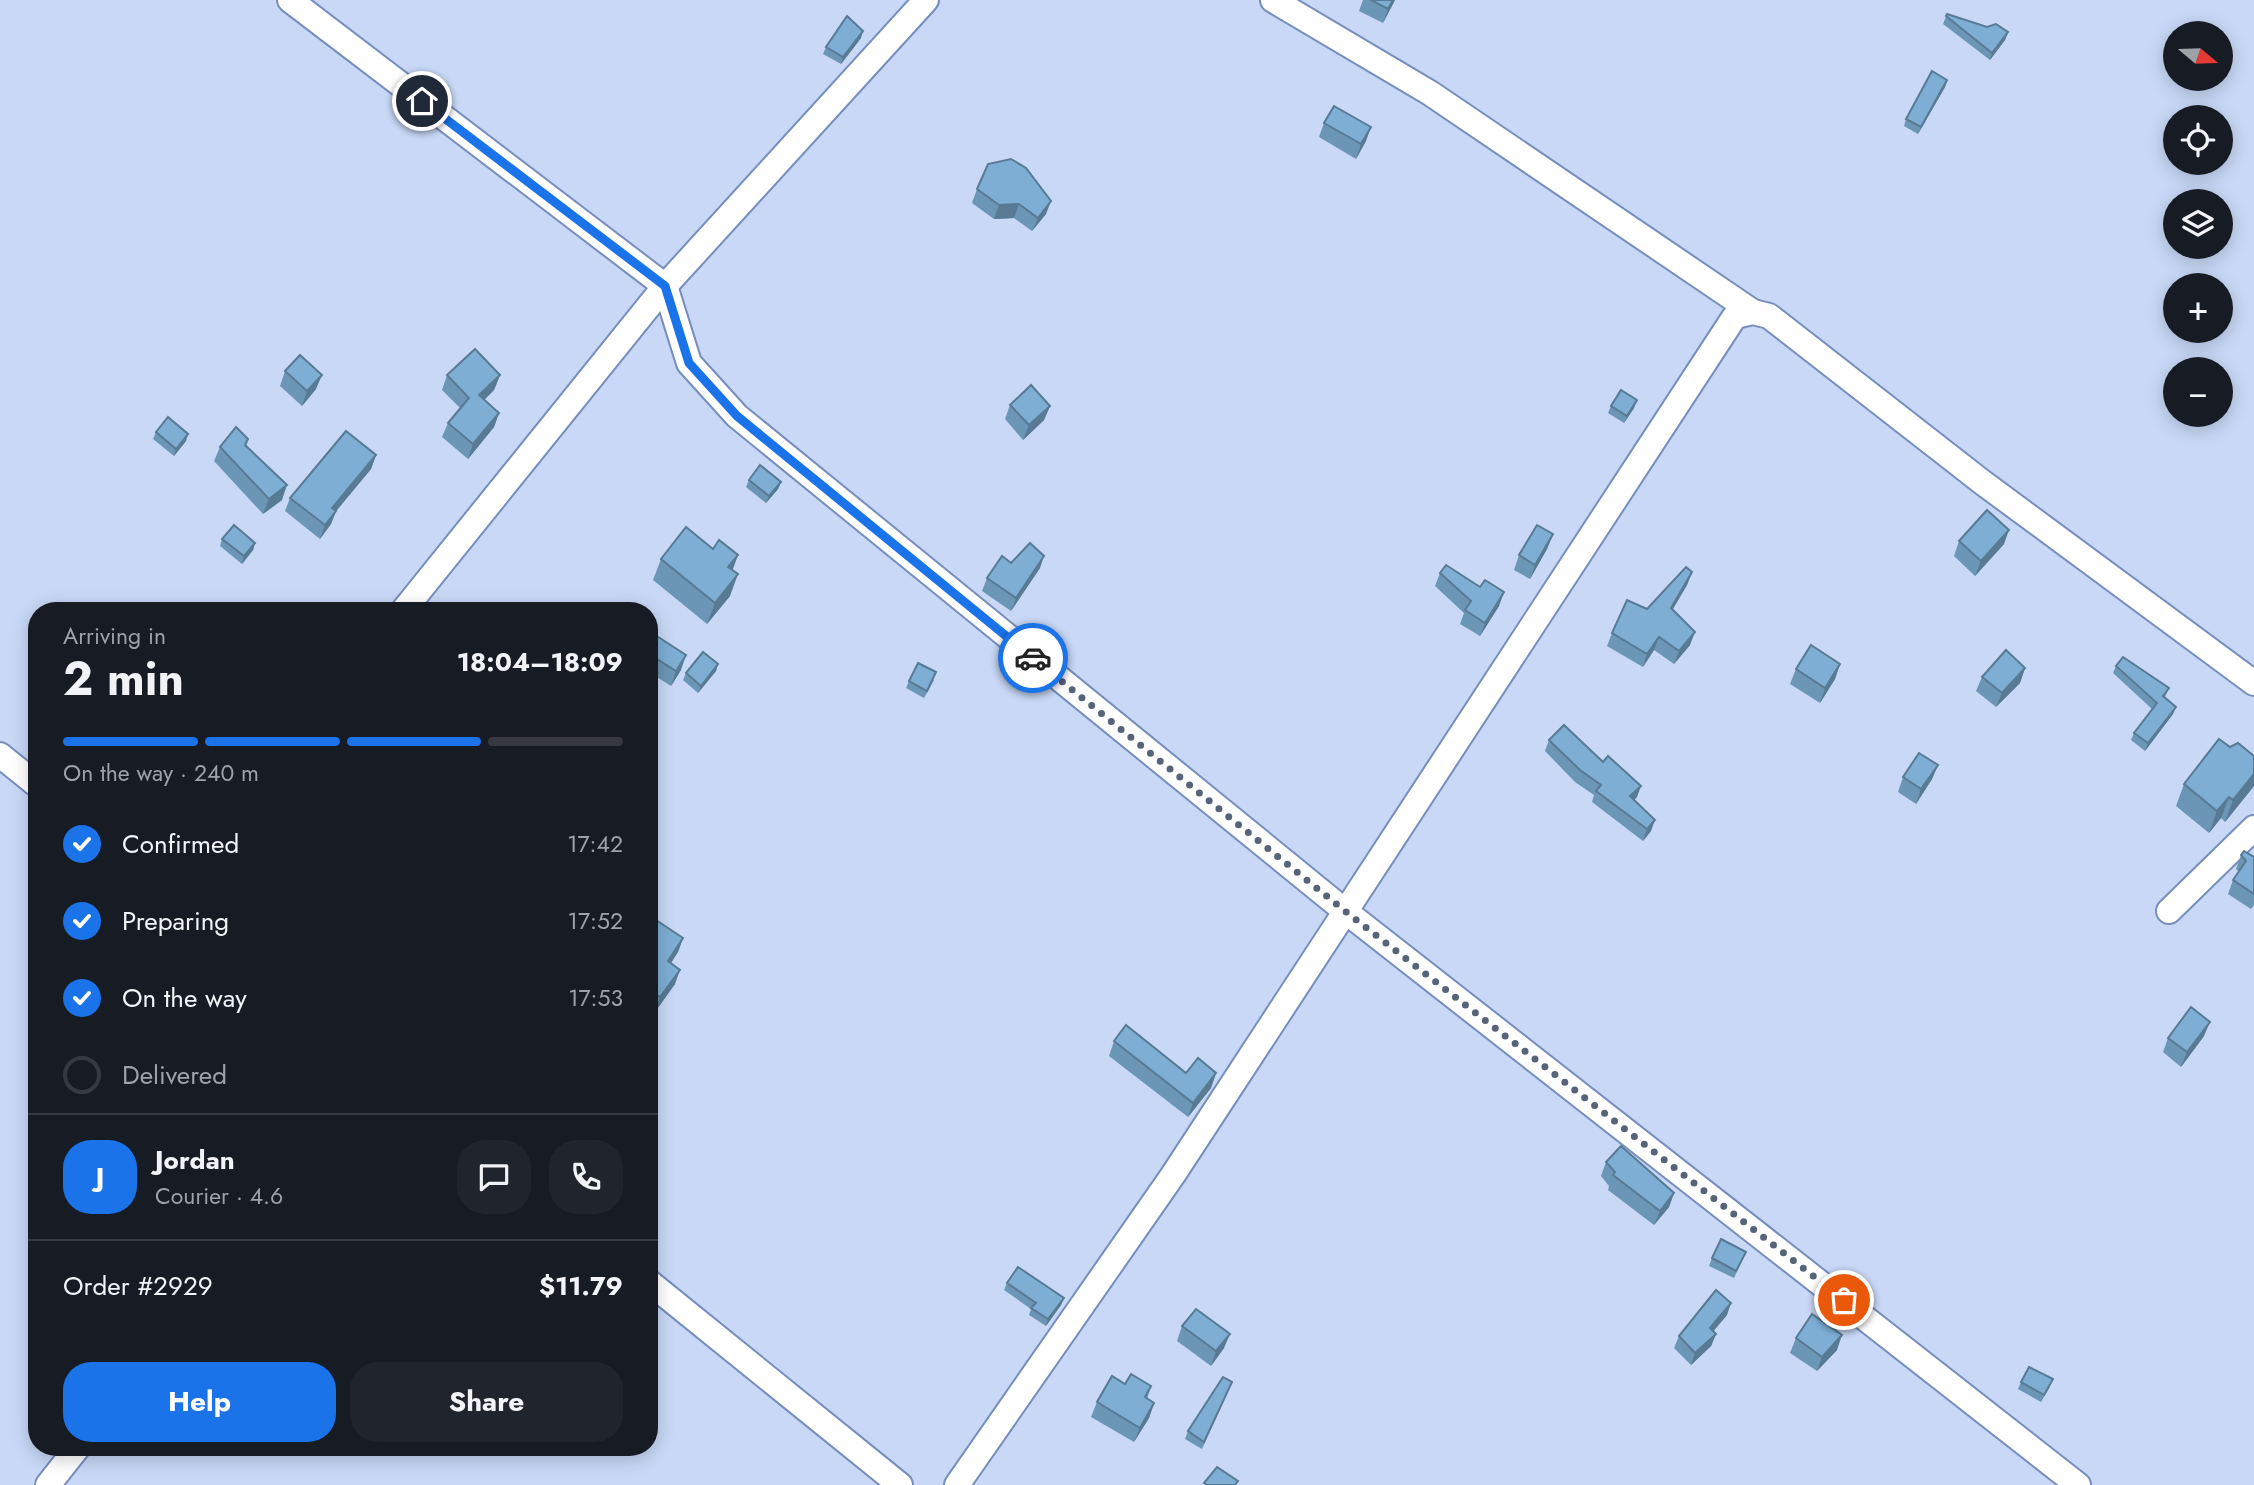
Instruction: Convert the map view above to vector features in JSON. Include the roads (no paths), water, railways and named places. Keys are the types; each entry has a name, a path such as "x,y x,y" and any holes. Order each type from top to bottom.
{"street":[{"path":"290,0 665,286 689,363 737,416 1345,911 2078,1485"},
{"path":"410,602 665,286 926,0"},
{"path":"1273,0 1430,93 1753,312 1769,316 1982,482 2254,683"},
{"path":"957,1485 1173,1175 1735,316 1753,312"},
{"path":"0,755 28,778"},
{"path":"2169,911 2254,828"},
{"path":"658,1289 900,1485"},
{"path":"48,1485 71,1456"}]}
